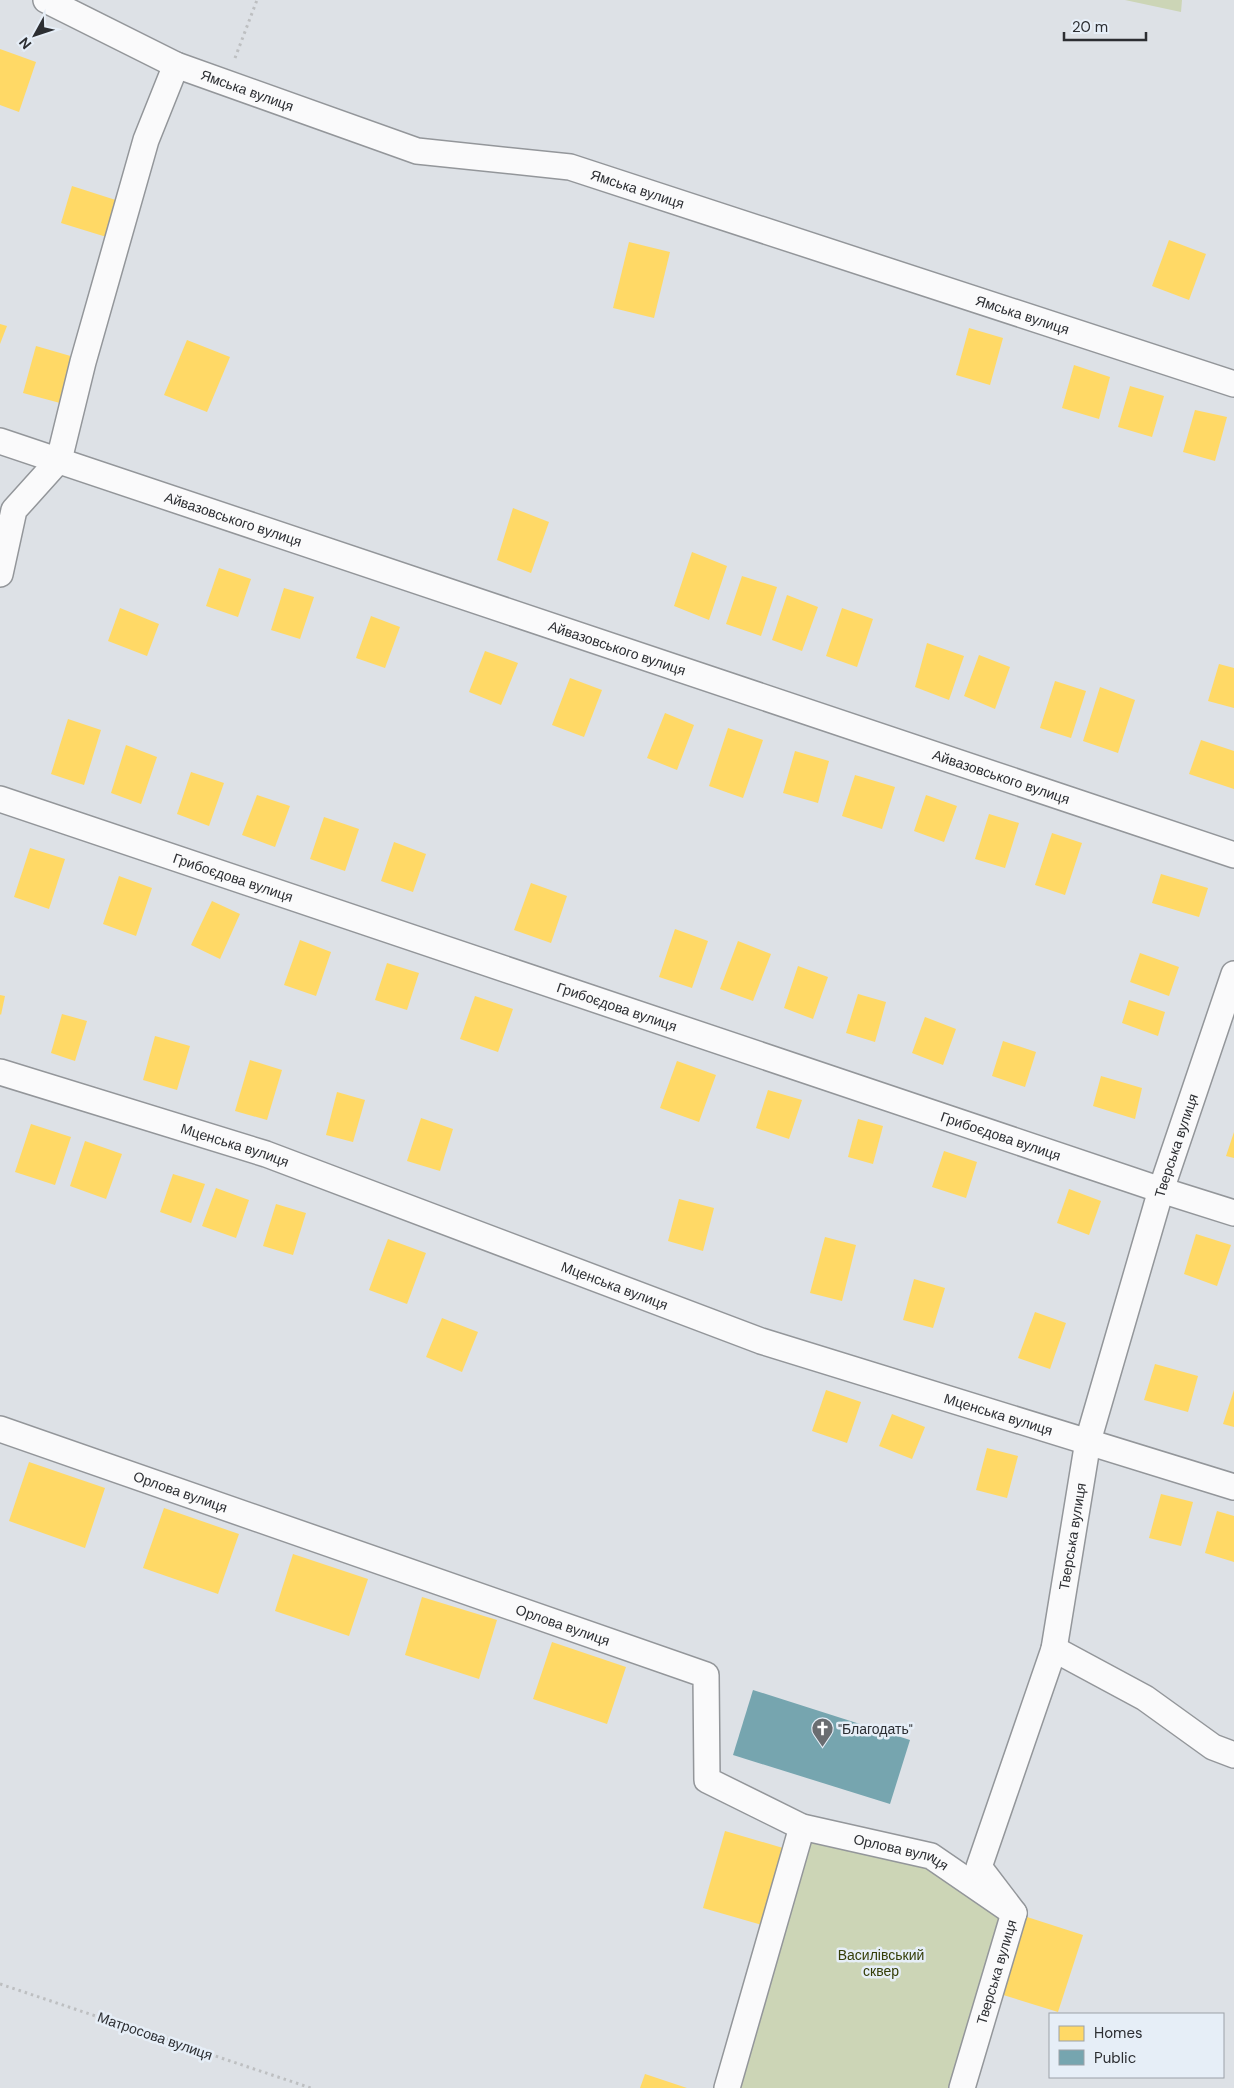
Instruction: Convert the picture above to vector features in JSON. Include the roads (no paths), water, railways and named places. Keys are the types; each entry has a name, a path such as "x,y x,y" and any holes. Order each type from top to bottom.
{"street":[{"name":"Ямська вулиця","path":"46,0 176,65 417,151 570,168 1234,384"},
{"path":"0,574 14,510 59,460 83,362 146,140 176,65"},
{"name":"Айвазовського вулиця","path":"0,441 1234,854"},
{"name":"Грибоєдова вулиця","path":"0,799 1234,1213"},
{"name":"Тверська вулиця","path":"962,2088 1014,1913 978,1867 1054,1649 1088,1441 1161,1190 1234,974"},
{"name":"Мценська вулиця","path":"0,1072 266,1154 761,1341 1234,1487"},
{"name":"Орлова вулиця","path":"0,1429 706,1675 707,1780 802,1827 931,1856 1014,1913"},
{"path":"1054,1649 1145,1698 1213,1747 1234,1755"},
{"path":"727,2088 802,1827"}],"place":[{"name":"\"Благодать\"","path":"822,1748"}],"park label":[{"name":"Василівський сквер","path":"881,1964"}]}
